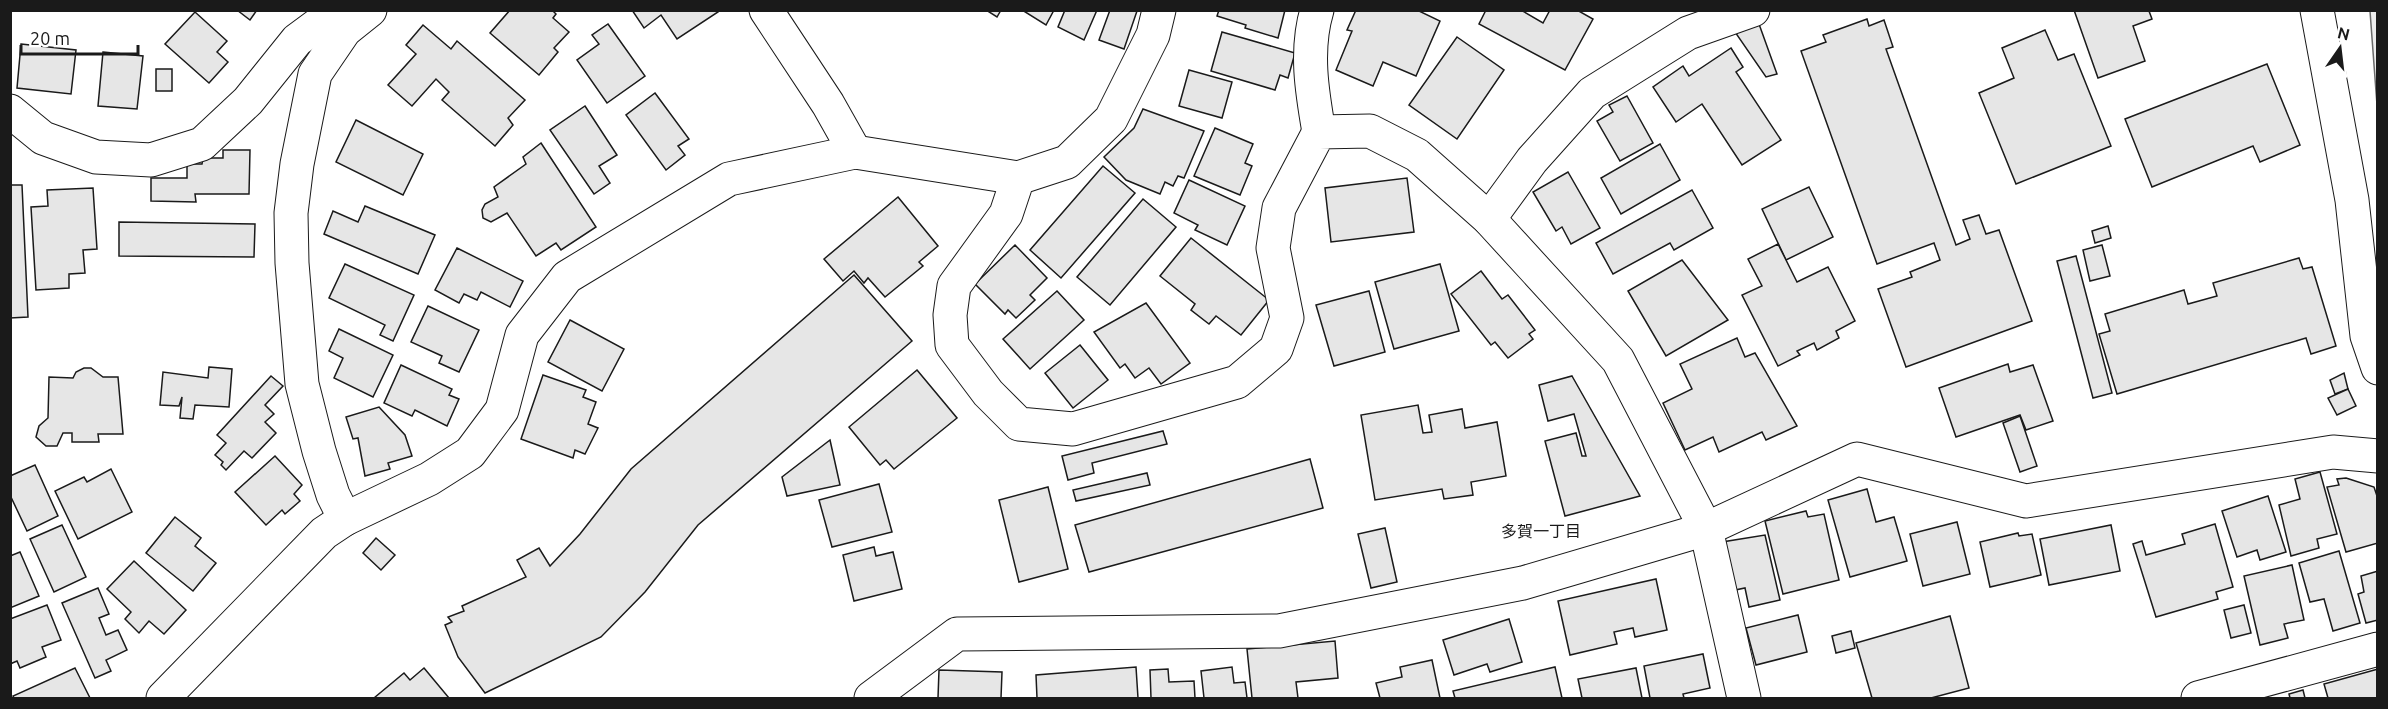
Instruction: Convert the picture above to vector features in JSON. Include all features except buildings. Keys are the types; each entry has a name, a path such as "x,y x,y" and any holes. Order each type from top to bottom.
{"street":[{"path":"766,10 828,104 855,152"},
{"path":"163,699 324,533 345,519 429,479 470,453 502,410 522,335 567,278 729,179 855,152 1018,178 1067,162 1111,118 1153,35 1159,10"},
{"path":"1018,178 1006,214 954,286 950,315 952,345 988,393 1019,424 1073,429 1237,382 1276,349 1287,318 1274,248 1279,208 1319,132 1310,85 1312,26 1317,10"},
{"path":"1489,219 1532,160 1592,93 1688,33 1753,10"},
{"path":"2317,10 2352,200 2367,336 2378,368"},
{"path":"345,519 333,495 302,384 292,263 291,213 297,164 315,74 358,20"},
{"path":"10,111 43,138 96,157 151,160 202,144 248,101 297,40 320,23 358,20"},
{"path":"1319,132 1370,131 1417,155 1489,219 1617,360 1706,529 1744,699"},
{"path":"871,699 957,634 1279,631 1523,583 1706,529 1857,459 2026,501 2333,452 2378,456"},
{"path":"2198,699 2378,649"}],"shaded area":[{"path":"2370,11 2377,11 2377,105"}],"district":[{"name":"多賀一丁目","path":"1541,531"}]}
